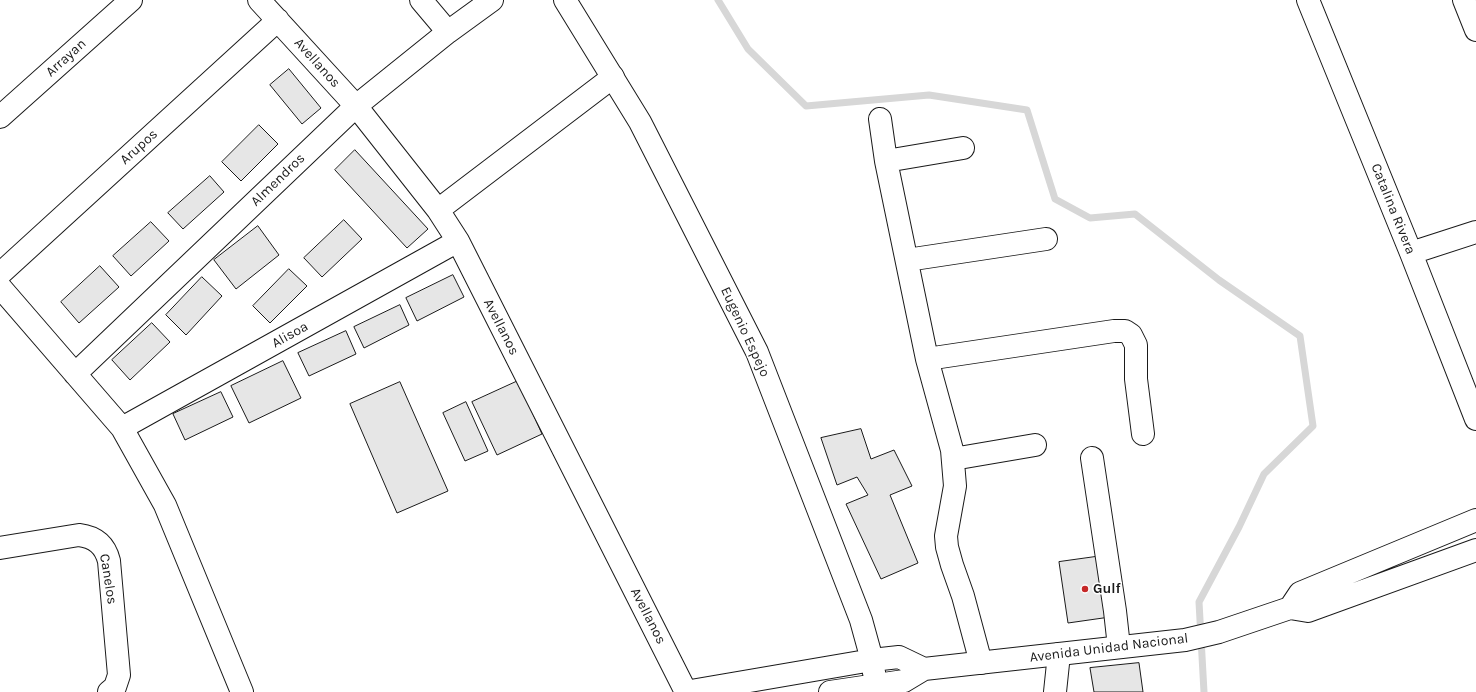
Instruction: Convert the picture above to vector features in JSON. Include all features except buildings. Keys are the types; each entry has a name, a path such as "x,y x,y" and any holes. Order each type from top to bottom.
{"street":[{"name":"Arrayan","path":"0,116 131,0"},
{"name":"Avellanos","path":"259,0 356,106 438,210 458,241 686,692"},
{"path":"422,0 448,32"},
{"name":"Almendros","path":"75,374 356,106 448,32 492,0"},
{"name":"Eugenio Espejo","path":"565,0 640,122 757,352 861,620 872,660 876,685"},
{"name":"Catalina Rivera","path":"1308,0 1411,253 1476,419"},
{"path":"1464,0 1476,30"},
{"name":"Arupos","path":"0,274 278,20"},
{"path":"438,210 613,78"},
{"path":"880,119 886,161 927,359 952,450 955,486 946,536 947,547 963,596 981,663"},
{"path":"886,161 963,148"},
{"path":"1411,253 1476,232"},
{"path":"907,260 1046,239"},
{"name":"Alisoa","path":"122,428 458,241"},
{"path":"0,287 122,428 165,505 242,692"},
{"path":"927,359 1114,331 1125,331 1131,335 1136,345 1136,379 1143,434"},
{"path":"953,459 1035,445"},
{"path":"1092,458 1119,647"},
{"path":"1290,608 1300,593 1476,520"},
{"name":"Canelos","path":"0,548 79,535 88,536 97,540 103,546 109,561 119,675 115,687 109,692"},
{"name":"Avenida Unidad Nacional","path":"830,692 904,681 924,669 1146,643 1185,640 1219,632 1290,608 1308,611 1476,550"},
{"path":"1055,692 1059,654"},
{"path":"686,692 872,660 899,657 924,669"}],"waterway":[{"path":"718,0 748,49 806,106 929,95 1027,110 1055,199 1090,218 1135,214 1219,280 1300,336 1313,426 1264,474 1239,527 1199,602 1204,692"}],"place":[{"name":"Gulf","path":"1085,589"}]}
